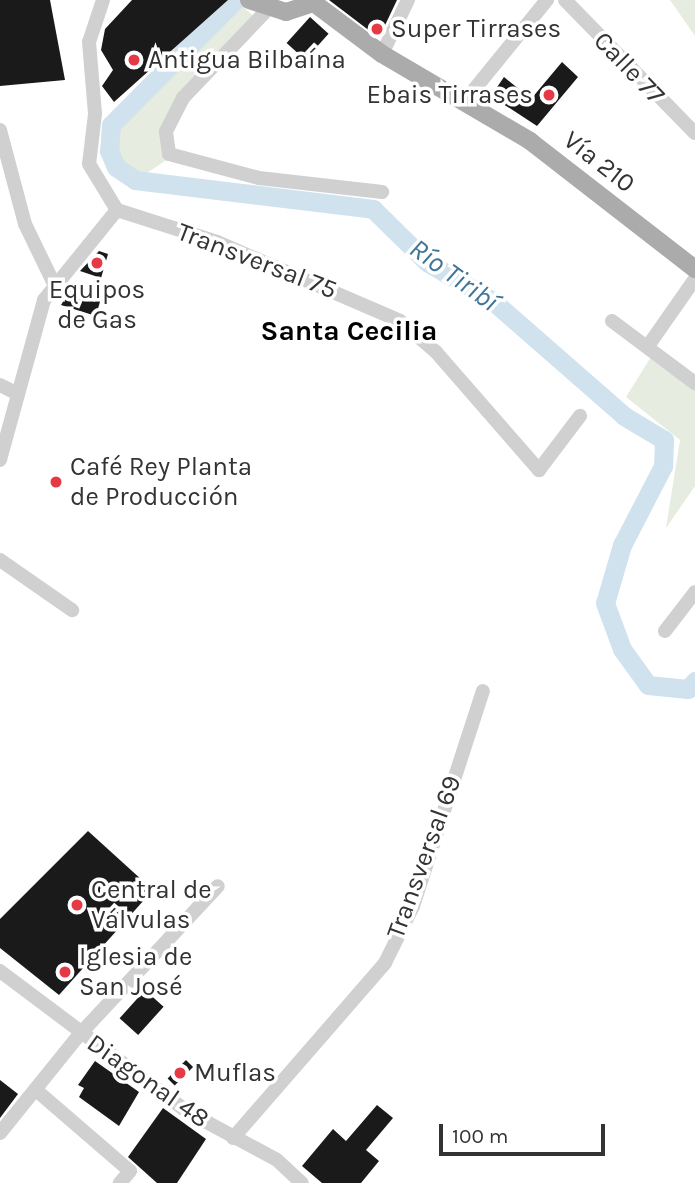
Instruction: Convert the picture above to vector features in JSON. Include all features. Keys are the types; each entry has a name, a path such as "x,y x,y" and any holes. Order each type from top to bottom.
{"main road":[{"name":"Vía 210","path":"257,5 286,12 314,2 382,54 530,141 695,269"}],"street":[{"path":"0,460 37,318 54,284 117,210 89,164 95,114 88,52 103,0"},
{"path":"382,54 408,0"},
{"path":"464,102 547,0"},
{"name":"Calle 77","path":"565,0 695,133"},
{"path":"257,5 183,98 166,132 169,154 260,178 382,192"},
{"path":"0,130 25,224 54,284"},
{"name":"Transversal 75","path":"117,210 218,242 400,321 436,352 539,470 580,416"},
{"path":"648,346 695,279"},
{"path":"612,321 695,383"},
{"path":"0,385 18,394"},
{"path":"0,560 72,610"},
{"path":"665,631 695,592"},
{"name":"Transversal 69","path":"233,1138 385,963 413,906 483,691"},
{"path":"0,1133 80,1034 218,886"},
{"name":"Diagonal 48","path":"0,971 80,1034 233,1138 277,1160 302,1183"},
{"path":"36,1090 130,1171 120,1183"}],"shaded area":[{"path":"670,0 695,0 695,36"},
{"path":"242,6 256,18 164,133 168,159 141,177 118,160 113,143 117,123"},
{"path":"651,357 695,390 695,486 666,528 680,440 626,397"}],"building":[{"path":"0,0 50,0 65,80 0,86"},
{"name":"Antigua Bilbaína","path":"132,0 228,0 114,102 102,86 113,70 101,50 105,29"},
{"name":"Super Tirrases","path":"329,0 397,0 379,38"},
{"path":"310,17 329,34 305,60 287,43"},
{"name":"Ebais Tirrases","path":"562,62 578,77 537,126 491,96 504,77 531,99"},
{"name":"Equipos de Gas","path":"99,251 108,254 101,278 80,271"},
{"path":"71,289 101,298 96,316 61,305"},
{"name":"Central de Válvulas","path":"88,831 153,890 59,995 0,948 0,919"},
{"path":"145,990 164,1007 138,1035 120,1018"},
{"name":"Muflas","path":"186,1060 193,1067 175,1085 168,1078"},
{"path":"95,1061 139,1092 119,1126 79,1097 84,1088 78,1085"},
{"path":"0,1080 18,1094 0,1118"},
{"path":"377,1105 393,1118 366,1150 379,1161 361,1183 322,1183 302,1166 333,1129 346,1141"},
{"path":"163,1108 206,1139 177,1183 157,1183 128,1157"}],"waterway":[{"name":"Río Tiribí","path":"235,0 111,125 109,151 116,167 135,180 373,209 427,262 494,302 624,416 664,440 663,466 622,545 605,603 622,649 648,685 688,689 695,681"}],"place":[{"name":"Super Tirrases","path":"377,29"},
{"name":"Antigua Bilbaína","path":"134,60"},
{"name":"Ebais Tirrases","path":"549,95"},
{"name":"Equipos de Gas","path":"97,263"},
{"name":"Café Rey Planta de Producción","path":"56,482"},
{"name":"Central de Válvulas","path":"77,905"},
{"name":"Iglesia de San José","path":"65,972"},
{"name":"Muflas","path":"180,1073"}],"district":[{"name":"Santa Cecilia","path":"349,331"}]}
